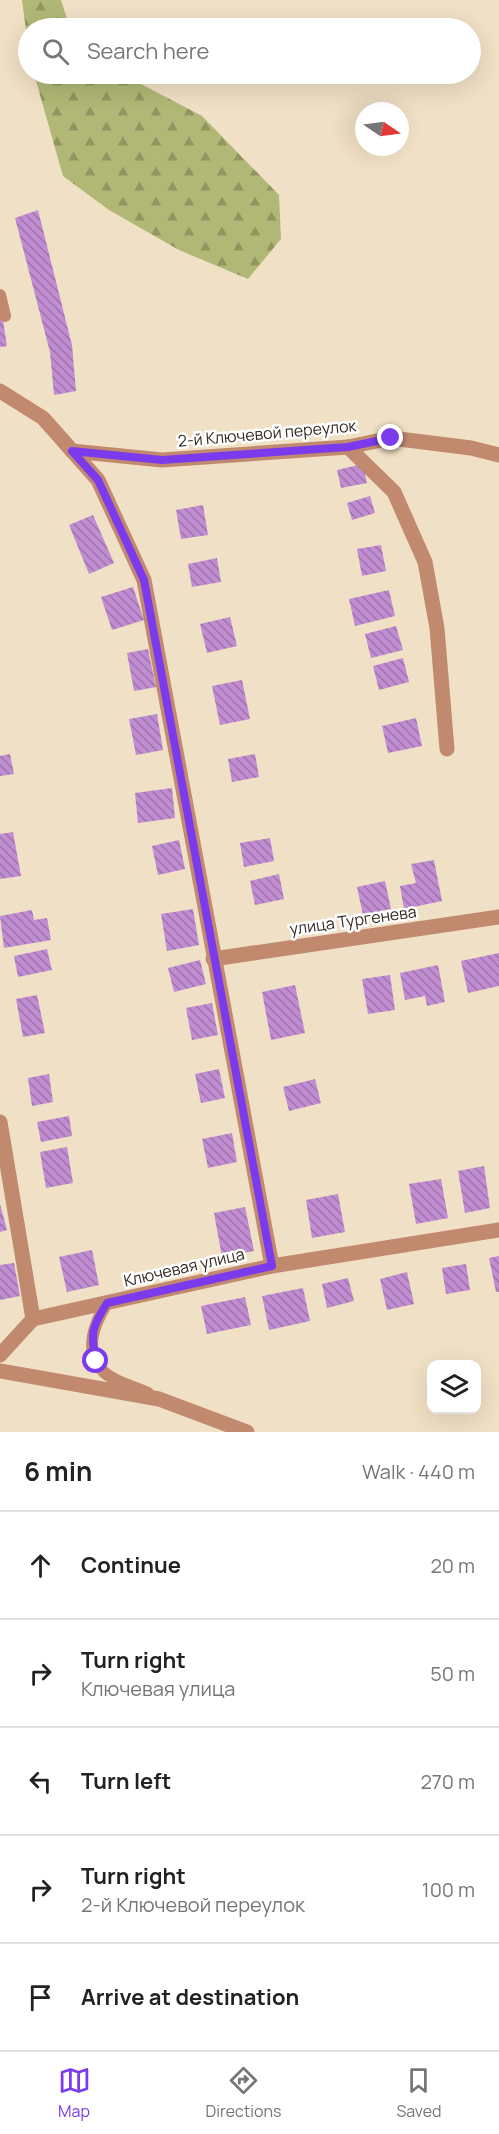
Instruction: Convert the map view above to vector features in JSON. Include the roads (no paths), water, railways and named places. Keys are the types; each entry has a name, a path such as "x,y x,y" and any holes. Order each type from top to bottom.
{"street":[{"path":"0,392 43,418 98,480 144,580 272,1266"},
{"name":"2-й Ключевой переулок","path":"72,451 162,460 348,447 391,438 471,448 499,455"},
{"path":"348,447 394,492 425,562 437,627 447,748"},
{"name":"улица Тургенева","path":"213,959 499,917"},
{"path":"0,1122 33,1319 0,1355"},
{"name":"Ключевая улица","path":"33,1319 272,1266 499,1230"},
{"path":"0,1371 159,1399 247,1432"}],"lane":[{"path":"0,295 5,316"},
{"path":"107,1303 93,1326 92,1341 96,1361 105,1374 159,1399"}]}
